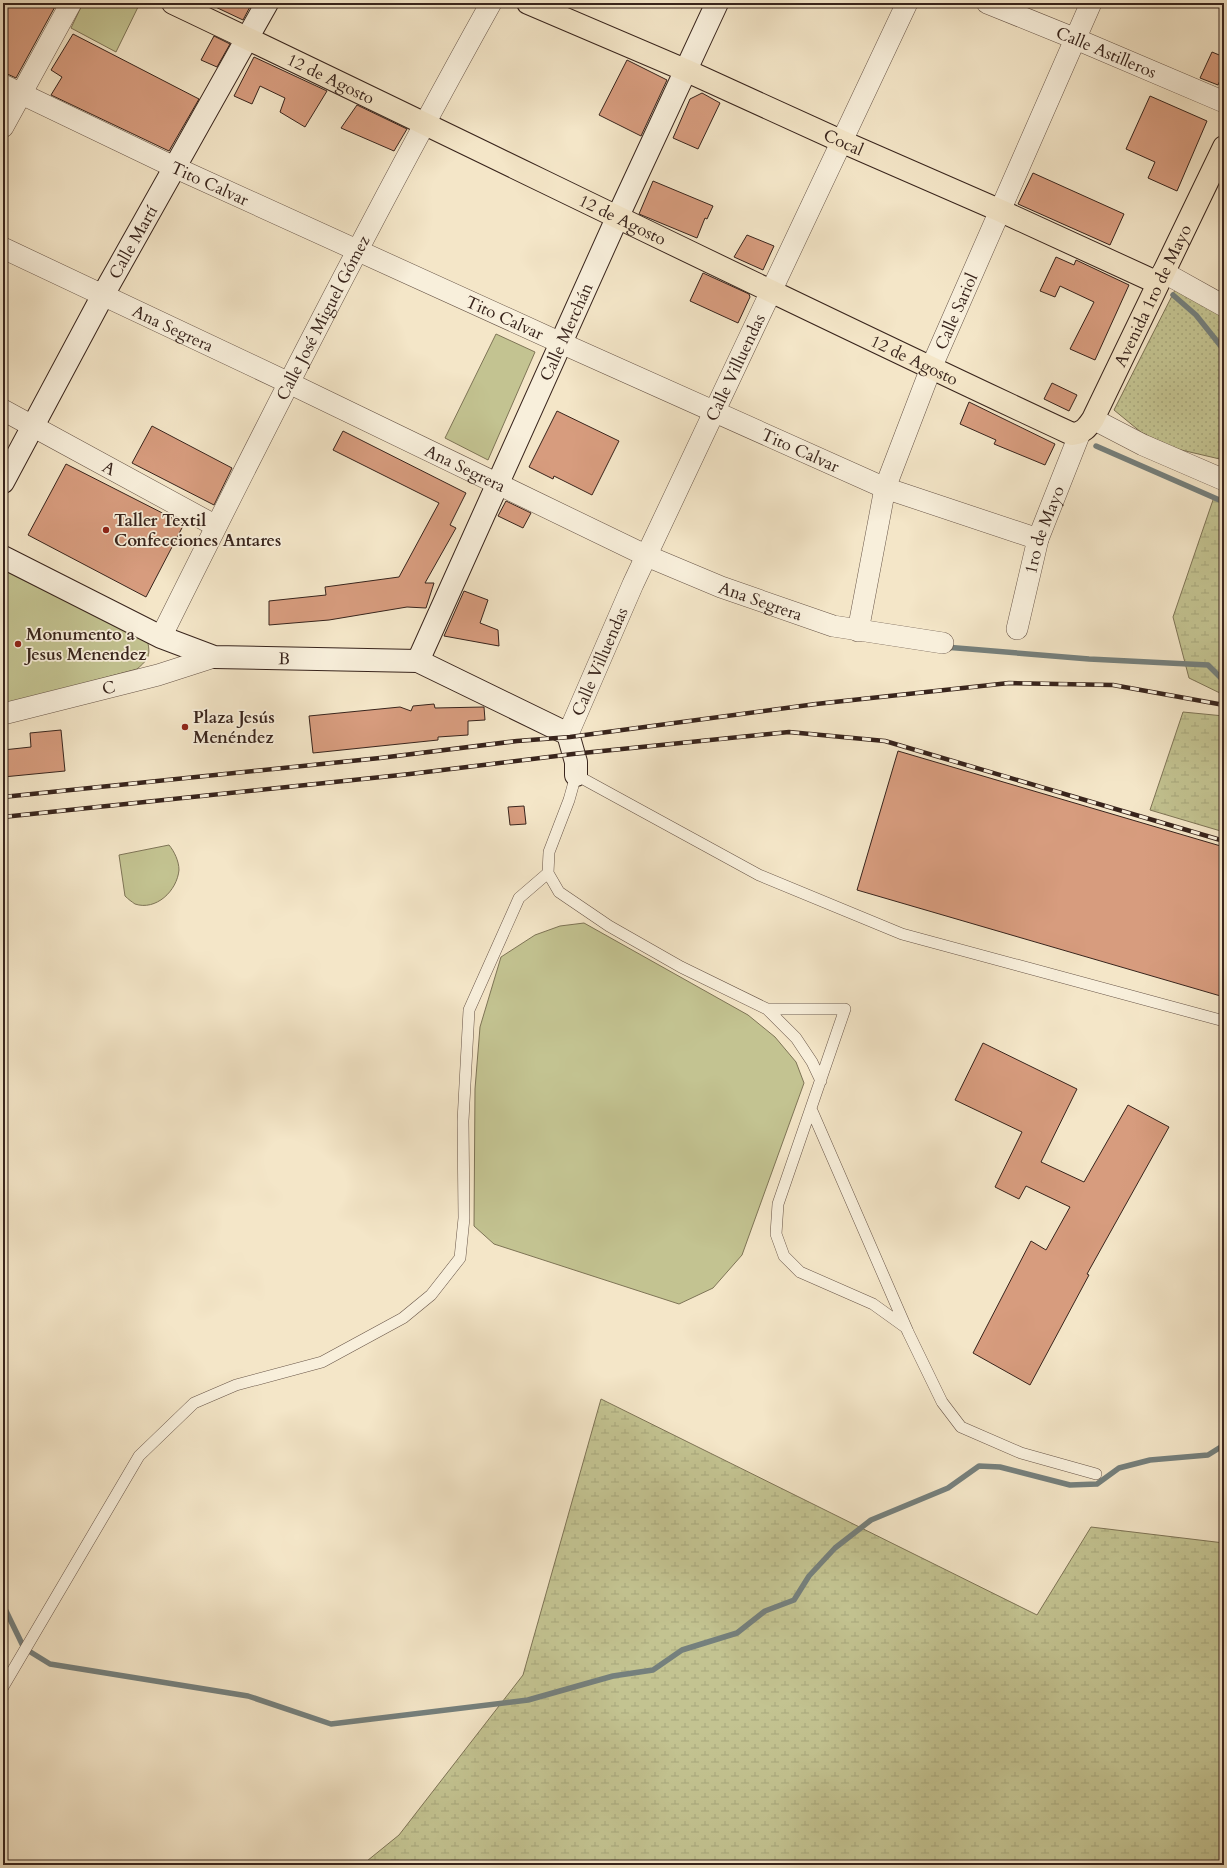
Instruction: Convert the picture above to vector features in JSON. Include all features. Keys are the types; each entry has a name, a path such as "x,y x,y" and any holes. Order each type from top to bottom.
{"main road":[{"name":"12 de Agosto","path":"173,3 931,368 1082,429"},
{"name":"Cocal","path":"528,3 685,70 843,142 1001,211 1161,277"},
{"name":"Avenida 1ro de Mayo","path":"1082,429 1161,277 1224,147"}],"street":[{"path":"3,127 12,89 71,3"},
{"name":"Calle Martí","path":"3,482 103,295 267,3"},
{"name":"Calle José Miguel Gómez","path":"161,637 289,382 424,123 491,3"},
{"name":"Calle Merchán","path":"418,661 618,216 717,3"},
{"name":"Calle Villuendas","path":"569,735 647,556 843,142 907,3"},
{"name":"Calle Astilleros","path":"988,3 1076,38 1224,102"},
{"name":"Calle Sariol","path":"858,631 885,488 931,368 1092,3"},
{"name":"Tito Calvar","path":"12,89 174,167 885,488 1038,539"},
{"name":"Ana Segrera","path":"3,248 289,382 647,556 721,587 833,626 943,643"},
{"name":"Cocal","path":"1161,277 1224,306"},
{"name":"A","path":"3,410 216,526"},
{"name":"12 de Agosto","path":"1082,429 1143,445 1224,480"},
{"name":"1ro de Mayo","path":"1017,629 1038,539 1082,429"},
{"name":"B","path":"3,557 161,637 214,657 418,661 569,735"},
{"name":"C","path":"3,714 158,675 214,657"},
{"path":"569,735 576,762 576,775"}],"lane":[{"path":"821,1081 812,1062 796,1038 767,1009 681,967 609,926 559,892 548,873 548,852 569,800 576,775 759,875 902,934 1224,1021"},
{"path":"3,1687 139,1456 194,1403 236,1386 322,1362 403,1318 431,1295 460,1258 464,1218 463,1121 469,1010 519,898 548,873"},
{"path":"767,1009 845,1009 812,1111 778,1204 776,1234 784,1256 800,1272 873,1304 906,1327"},
{"path":"812,1111 906,1327 942,1402 961,1427 1021,1453 1096,1474"}],"green space":[{"path":"83,3 140,3 116,52 71,28"},
{"path":"1175,290 1224,317 1224,460 1177,449 1142,433 1114,410"},
{"path":"496,334 535,352 488,460 445,438"},
{"path":"1214,497 1224,502 1224,695 1189,678 1173,617"},
{"path":"3,561 147,639 149,653 144,662 137,669 3,705"},
{"path":"1183,712 1224,716 1224,832 1150,810"},
{"path":"169,845 176,856 179,867 177,878 170,892 158,902 150,905 135,904 125,896 119,855"},
{"path":"584,923 748,1015 775,1037 796,1062 804,1083 742,1255 713,1288 679,1304 494,1244 474,1226 475,1089 480,1027 501,957 535,935 560,926"},
{"path":"601,1399 1037,1615 1091,1527 1224,1543 1224,1865 362,1865 399,1835 523,1675"}],"building":[{"path":"3,3 57,3 16,78 3,72"},
{"path":"207,3 252,3 243,20"},
{"path":"73,34 199,99 169,151 51,95 62,77 51,70"},
{"path":"214,36 230,44 217,67 201,60"},
{"path":"1212,52 1224,57 1224,71 1218,85 1200,78"},
{"path":"254,57 327,91 305,127 280,112 285,98 260,86 252,104 234,96"},
{"path":"627,60 667,80 641,136 599,115"},
{"path":"702,93 720,103 698,149 673,138 690,99"},
{"path":"1150,96 1207,121 1177,191 1148,178 1155,162 1126,149"},
{"path":"357,105 407,129 394,151 341,128"},
{"path":"1033,173 1124,214 1110,245 1018,204"},
{"path":"653,181 713,206 707,219 705,218 697,238 639,214"},
{"path":"747,235 774,246 763,270 734,257"},
{"path":"1056,257 1074,265 1076,260 1129,285 1095,360 1070,349 1094,302 1060,286 1055,297 1040,291"},
{"path":"703,273 749,294 750,297 738,323 690,301"},
{"path":"1052,383 1077,395 1069,411 1044,399"},
{"path":"969,402 1055,444 1045,465 994,444 996,440 960,424"},
{"path":"557,411 619,441 592,495 554,476 553,479 529,467"},
{"path":"152,426 232,468 214,505 132,463"},
{"path":"343,431 466,493 450,525 456,528 425,583 434,583 426,608 407,607 329,620 269,625 269,601 326,595 325,587 399,577 439,503 333,450"},
{"name":"Taller Textil Confecciones Antares","path":"66,464 184,524 146,597 28,535"},
{"path":"506,501 531,513 523,528 498,516"},
{"path":"464,591 488,600 480,623 498,630 499,646 444,636"},
{"path":"434,704 435,708 484,707 485,720 468,721 468,735 438,737 438,740 313,753 309,716 400,707 411,711 413,706"},
{"path":"61,730 65,771 3,777 3,750 31,747 30,733"},
{"path":"898,751 1224,847 1224,997 857,890"},
{"path":"524,806 526,824 510,825 508,807"},
{"path":"983,1043 1077,1089 1041,1162 1084,1182 1128,1105 1169,1127 1087,1274 1089,1275 1030,1385 973,1353 1031,1241 1046,1250 1070,1207 1026,1186 1019,1199 995,1187 1022,1132 955,1100"}],"waterway":[{"path":"1173,295 1196,315 1224,350"},
{"path":"1096,446 1224,502"},
{"path":"945,647 1089,659 1208,665 1224,681"},
{"path":"3,1607 24,1648 50,1664 248,1696 331,1724 528,1700 613,1676 653,1670 682,1650 737,1633 765,1611 794,1600 809,1576 835,1548 871,1520 948,1488 979,1466 1000,1467 1070,1485 1097,1484 1119,1468 1150,1460 1208,1455 1224,1445"}],"railway":[{"path":"3,797 380,758 517,741 570,737 816,704 1009,683 1113,685 1224,705"},
{"path":"3,817 410,774 573,754 789,732 885,741 1224,841"}],"place":[{"name":"Taller Textil Confecciones Antares","path":"106,530"},
{"name":"Monumento a Jesus Menendez","path":"18,644"},
{"name":"Plaza Jesús Menéndez","path":"185,727"}]}
